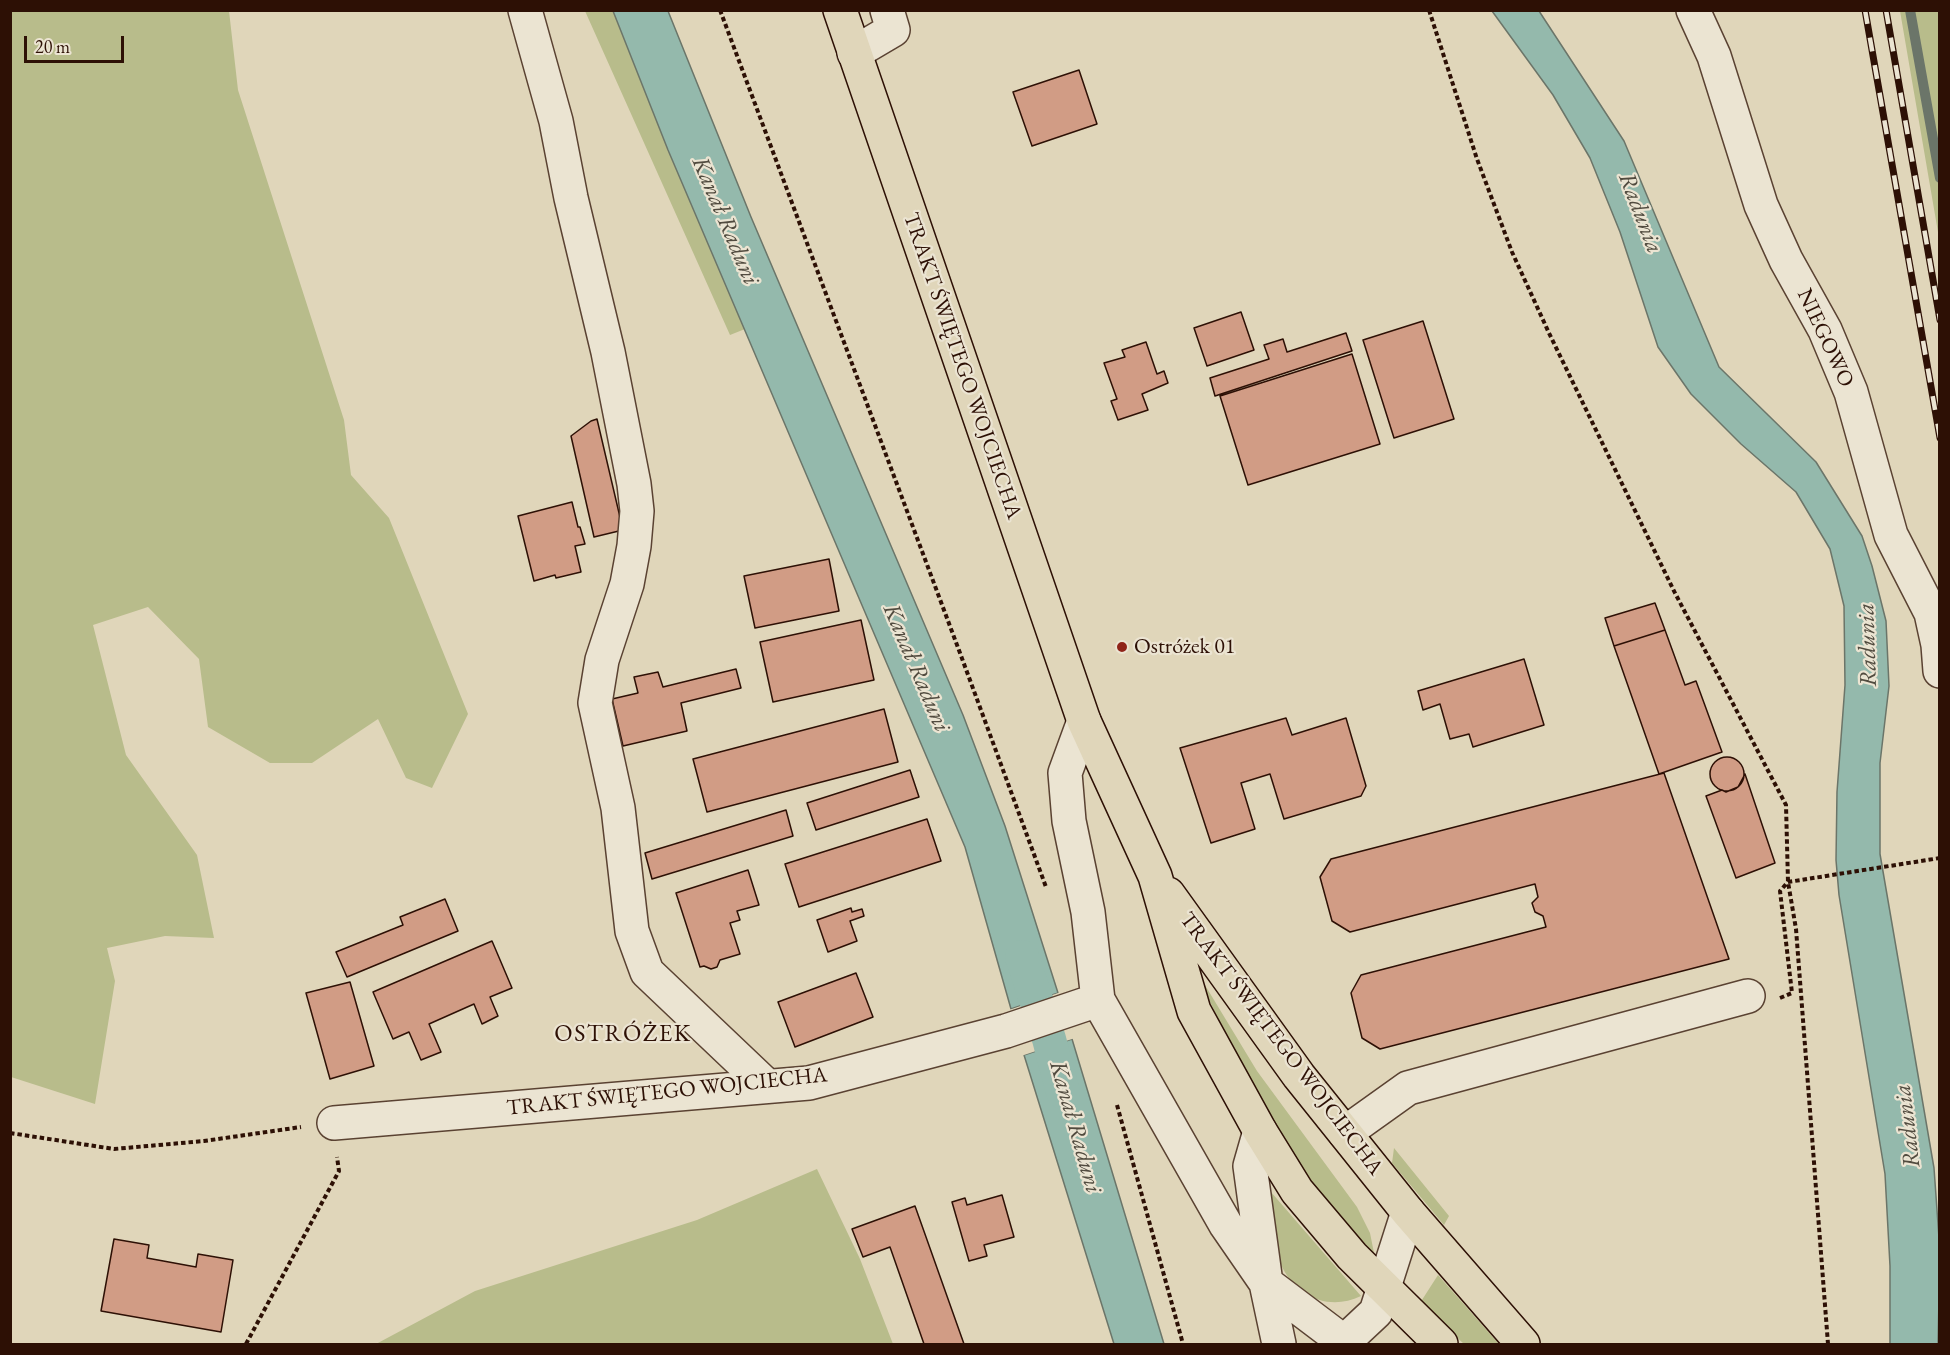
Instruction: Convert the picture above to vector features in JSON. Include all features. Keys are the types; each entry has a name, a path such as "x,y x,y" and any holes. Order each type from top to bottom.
{"main road":[{"name":"TRAKT ŚWIĘTEGO WOJCIECHA","path":"840,10 1084,721 1155,876 1194,1011 1260,1131 1298,1191 1352,1256 1441,1344"},
{"name":"TRAKT ŚWIĘTEGO WOJCIECHA","path":"1155,876 1299,1076 1408,1212 1523,1344"}],"street":[{"path":"525,10 556,121 571,198 608,352 635,493 637,511 635,534 627,584 602,660 595,703 618,808 633,931 647,972 766,1086"},
{"path":"854,53 893,30 887,10"},
{"name":"NIEGOWO","path":"1694,10 1714,56 1761,206 1786,260 1825,330 1851,392 1892,535 1931,613 1938,645 1940,671"},
{"path":"1084,721 1065,773 1069,821 1088,912 1085,1004 1226,1225 1266,1283 1344,1343 1376,1312 1408,1212"},
{"path":"1345,1133 1408,1088 1748,996"},
{"name":"TRAKT ŚWIĘTEGO WOJCIECHA","path":"334,1122 809,1083 1006,1031 1085,1004"},
{"path":"1260,1131 1250,1166 1266,1283 1279,1344"}],"path":[{"path":"720,10 1013,794"},
{"path":"1429,10 1477,159 1512,252 1548,333 1675,593 1786,805 1788,882 1796,929 1828,1344"},
{"path":"1748,996 1764,1001 1786,997 1792,993 1780,891 1788,882 1939,859"},
{"path":"1116,1104 1184,1344"},
{"path":"10,1133 114,1149 204,1141 334,1122 339,1171 246,1344"}],"green space":[{"path":"10,11 229,11 238,90 344,420 351,475 389,518 468,714 432,788 406,778 378,719 312,763 270,763 208,727 199,659 148,607 93,625 126,755 197,855 214,938 165,936 107,948 115,981 95,1104 11,1077"},
{"path":"585,11 613,11 668,150 745,329 730,335"},
{"path":"1900,11 1939,11 1939,238"},
{"path":"1191,962 1257,1071 1357,1207 1370,1233 1375,1258 1322,1196 1260,1106"},
{"path":"1394,1148 1449,1216 1444,1225 1392,1163"},
{"path":"817,1169 860,1259 893,1344 376,1344 475,1291 697,1220"},
{"path":"1271,1192 1361,1296 1338,1302 1327,1302 1306,1294 1289,1278 1276,1251"},
{"path":"1438,1275 1499,1344 1464,1344 1420,1303"}],"water":[{"path":"613,11 668,11 751,217 963,715 1005,826 1058,993 1011,1009 965,847 668,150"},
{"name":"Radunia","path":"1492,11 1539,11 1624,141 1719,367 1816,462 1862,536 1886,621 1889,686 1880,763 1880,854 1934,1168 1940,1252 1938,1344 1890,1344 1890,1266 1885,1174 1839,895 1836,860 1837,792 1845,685 1844,606 1830,549 1796,492 1741,444 1691,394 1658,347 1620,232 1590,158 1553,95"},
{"path":"1072,1039 1164,1344 1114,1344 1024,1055"}],"pier":[{"path":"1061,992 1059,996 1012,1012 1009,1010"},
{"path":"1072,1036 1075,1038 1021,1056 1023,1052"}],"building":[{"path":"1079,70 1097,124 1032,146 1013,92"},
{"path":"1241,312 1254,350 1207,366 1194,328"},
{"path":"1423,321 1454,419 1394,438 1363,340"},
{"path":"1346,333 1352,351 1215,396 1210,378 1269,359 1264,345 1283,339 1287,352"},
{"path":"1146,342 1157,374 1164,371 1168,383 1142,394 1148,410 1118,420 1111,401 1117,399 1104,363 1125,357 1122,350"},
{"path":"1352,354 1380,444 1248,485 1220,396"},
{"path":"597,419 623,530 594,537 571,436"},
{"path":"572,502 585,544 575,546 581,572 556,578 555,575 534,581 518,516"},
{"path":"829,559 839,611 755,628 744,576"},
{"path":"1655,603 1665,630 1614,646 1605,618"},
{"path":"861,620 874,680 773,702 760,642"},
{"path":"1665,630 1685,685 1696,681 1722,752 1659,774 1614,646"},
{"path":"1524,659 1544,725 1473,747 1469,734 1450,739 1440,704 1423,710 1418,691"},
{"path":"736,669 741,688 681,703 687,731 623,746 612,699 638,693 634,677 658,672 663,687"},
{"path":"884,709 898,762 707,812 693,759"},
{"path":"1286,718 1292,735 1346,718 1366,786 1361,796 1284,819 1270,774 1241,783 1255,829 1211,843 1180,748"},
{"path":"1727,757 1739,762 1744,774 1739,786 1727,791 1715,786 1710,774 1715,762"},
{"path":"910,770 919,797 816,830 807,803"},
{"path":"1664,773 1729,959 1380,1049 1362,1038 1351,993 1361,975 1546,927 1543,916 1535,912 1532,903 1538,897 1535,884 1350,932 1332,921 1320,877 1331,859"},
{"path":"1745,774 1775,863 1736,878 1706,796 1738,787"},
{"path":"786,810 793,836 652,879 645,853"},
{"path":"927,819 941,861 799,907 785,864"},
{"path":"748,870 759,905 737,911 740,920 730,923 740,954 720,960 717,967 711,969 700,967 676,893"},
{"path":"445,899 458,931 347,977 336,952 403,925 400,917"},
{"path":"851,908 852,912 862,909 864,916 850,921 857,941 828,952 817,920"},
{"path":"492,941 512,988 490,997 498,1016 482,1024 474,1004 429,1024 441,1052 421,1060 409,1032 393,1039 373,992"},
{"path":"856,973 873,1017 795,1047 778,1002"},
{"path":"350,982 374,1066 330,1079 306,993"},
{"path":"1002,1195 1014,1237 984,1245 987,1256 969,1261 952,1202 965,1198 967,1205"},
{"path":"915,1206 964,1344 924,1344 890,1247 863,1257 852,1229"},
{"path":"114,1239 149,1245 147,1258 196,1267 198,1254 233,1260 221,1332 101,1311"}],"waterway":[{"path":"1910,10 1940,178"},
{"name":"Kanał Raduni","path":"1022,957 1049,1039 1063,1092"}],"railway":[{"path":"1865,10 1940,438"},
{"path":"1886,10 1940,320"}],"place":[{"name":"Ostróżek 01","path":"1122,647"}],"district":[{"name":"OSTRÓŻEK","path":"623,1034"}]}
